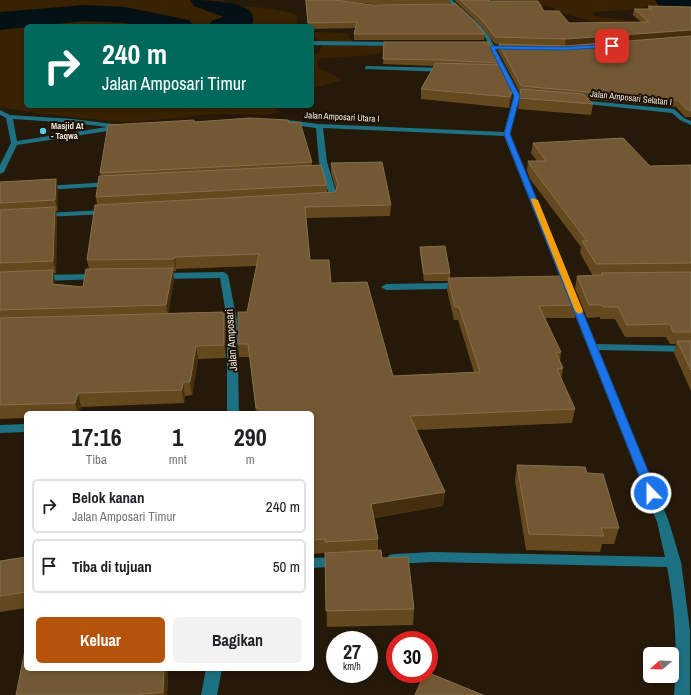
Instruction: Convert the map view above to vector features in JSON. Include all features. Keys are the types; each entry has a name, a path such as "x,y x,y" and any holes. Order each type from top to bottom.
{"street":[{"path":"449,0 478,26 487,37 504,72 521,96 507,134 663,522 674,562 682,617 685,667 682,695"},
{"path":"450,7 457,6"},
{"path":"314,44 406,44"},
{"path":"482,44 499,48"},
{"path":"367,68 450,70"},
{"path":"496,72 504,72"},
{"name":"Jalan Amposari Selatan I","path":"573,102 674,111 682,119 691,123"},
{"path":"0,112 9,117 73,120 128,127"},
{"path":"0,172 14,143 9,117"},
{"name":"Jalan Amposari Utara I","path":"277,122 319,126 507,134"},
{"path":"317,202 332,200 333,195 321,173 319,126"},
{"path":"14,143 120,127"},
{"path":"40,188 119,184"},
{"path":"36,216 114,212"},
{"name":"Jalan Amposari","path":"154,276 224,275 233,411"},
{"path":"31,279 108,277"},
{"path":"386,287 445,286 468,283"},
{"path":"592,347 691,349"},
{"path":"0,429 24,428"},
{"path":"380,560 433,557 674,562"},
{"path":"314,563 350,561"},
{"path":"209,695 214,671"}],"shaded area":[{"path":"0,0 222,0 235,5 274,9 295,14 297,16 296,24 24,24 24,108 274,108 281,112 264,115 214,114 136,122 111,121 35,113 0,107"},
{"path":"504,0 691,0 691,18 654,5 627,10 595,12 592,14 595,16 631,21 633,23 601,24 568,15 551,7"},
{"path":"314,33 347,33 357,46 390,45 391,52 363,56 321,58 317,61 319,69 340,78 340,81 314,88 314,54 318,53 322,47 314,36"}],"building":[{"path":"306,0 335,0 372,5 456,4 485,34 354,34 357,22 308,23"},
{"path":"460,0 538,1 544,11 559,11 569,23 649,22 634,9 652,9 648,6 691,7 691,30 566,39 495,37 482,20"},
{"path":"691,36 691,110 687,110 678,100 521,86 499,44 566,46"},
{"path":"384,42 489,42 499,63 383,59"},
{"path":"436,63 503,65 514,86 510,97 421,89"},
{"path":"521,89 583,94 593,104 519,98"},
{"path":"250,118 288,120 289,123 300,122 312,162 100,173 108,125 194,120 194,122"},
{"path":"623,138 650,166 691,165 691,263 596,264 582,241 587,241 528,161 546,161 533,143"},
{"path":"382,162 391,205 305,207 310,260 329,260 331,283 367,282 393,376 480,372 459,307 455,307 448,278 565,276 577,305 539,306 561,352 556,353 563,368 557,369 575,409 410,416 445,492 371,504 378,539 325,542 325,539 314,540 314,411 260,411 259,408 256,408 248,344 238,344 238,312 247,312 259,254 175,257 174,259 87,260 95,205 335,192 338,184 331,163"},
{"path":"321,165 327,185 96,197 99,176"},
{"path":"56,179 55,200 0,203 0,182"},
{"path":"55,207 53,261 0,263 0,210"},
{"path":"445,246 450,273 424,274 420,247"},
{"path":"173,268 166,305 0,310 0,272 53,270 52,284 83,287 86,269"},
{"path":"691,272 691,332 673,332 670,324 627,325 618,307 589,305 577,276 603,275 601,273"},
{"path":"224,312 224,345 196,346 190,382 183,382 182,390 78,393 75,403 0,405 0,318"},
{"path":"677,341 691,341 691,370"},
{"path":"517,465 585,467 587,473 603,474 619,528 601,528 604,536 529,534"},
{"path":"381,550 382,558 408,557 414,609 326,611 325,553"},
{"path":"24,557 24,592 0,596 0,561"},
{"path":"24,655 24,671 164,671 163,692 134,695 16,695"},
{"path":"438,677 483,695 415,695 420,683 438,683"}],"waterway":[{"path":"203,0 238,13 238,24"},
{"path":"668,0 691,3"},
{"path":"0,21 85,13 125,15 169,24"}],"slow traffic":[{"path":"534,200 579,311"}],"place":[{"name":"Masjid At - Taqwa","path":"43,131"}],"route":[{"path":"612,46 564,49 492,47 517,96 507,134 651,493"}]}
